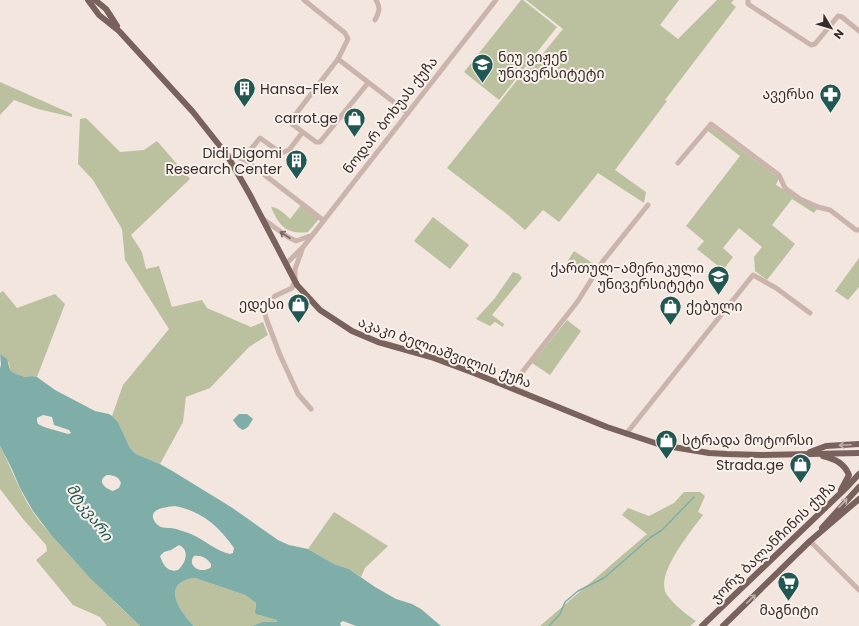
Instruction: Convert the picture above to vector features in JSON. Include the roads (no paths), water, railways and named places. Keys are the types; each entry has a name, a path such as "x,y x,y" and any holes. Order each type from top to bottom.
{"main road":[{"name":"აკაკი ბელიაშვილის ქუჩა","path":"88,0 99,15 119,31 193,112 227,155 250,194 297,285 320,310 352,331 378,342 431,357 626,434 661,445 709,453 761,455 859,453"},
{"name":"აკაკი ბელიაშვილის ქუჩა","path":"95,0 106,9 119,31"},
{"name":"აკაკი ბელიაშვილის ქუჩა","path":"808,453 826,446 859,444"},
{"path":"818,454 836,460 846,469 848,479 837,497"},
{"name":"ჯორჯ ბალანჩინის ქუჩა","path":"702,626 837,497 859,474"},
{"path":"723,626 810,541 859,487"},
{"path":"810,541 859,499"}],"street":[{"path":"304,0 345,33 347,36 347,42 338,59 291,120 292,124 316,142 322,141 368,83"},
{"path":"375,20 380,11 376,0"},
{"name":"ნოდარ ბოხუას ქუჩა","path":"304,246 310,236 496,0"},
{"path":"748,2 811,45 815,44 838,16 842,17 859,31"},
{"path":"99,15 106,9"},
{"path":"338,59 408,113"},
{"path":"678,163 711,124 779,175 783,186 790,192 806,202 830,210 856,230 859,230"},
{"path":"243,158 260,138 281,153 289,150 302,133"},
{"path":"227,155 243,158 323,220"},
{"path":"511,388 516,379 578,301 603,261 648,205"},
{"path":"263,219 296,241 310,236"},
{"path":"286,264 304,246"},
{"path":"304,246 295,269 295,282 292,288 275,296 264,307 266,318 280,355 298,394 311,409"},
{"path":"626,434 752,275 776,288 810,313"},
{"path":"810,541 859,590"}],"water":[{"name":"მტკვარი","path":"0,354 7,359 10,370 14,373 25,377 37,377 55,390 95,411 109,414 118,422 130,448 136,454 160,464 174,472 231,507 278,540 289,545 308,549 334,564 349,569 396,599 412,604 421,609 441,626 356,626 343,621 340,623 341,626 252,626 262,622 276,622 277,620 256,614 256,603 245,595 195,578 184,581 178,585 175,591 178,605 194,626 140,626 90,578 51,535 33,511 20,488 0,446","holes":["43,415 52,417 54,425 69,430 71,433 68,434 44,427 38,424 37,418","110,475 118,478 121,483 119,488 113,491 107,488 102,482 104,477","175,506 184,508 201,516 216,526 234,548 233,553 225,553 191,534 176,529 160,527 153,518 154,512 160,509","179,545 185,550 185,560 178,570 174,571 166,568 160,556 164,552","194,556 204,557 211,564 211,567 200,570 193,566 192,563"]},
{"path":"239,414 247,414 253,419 248,427 243,430 238,427 233,420"}],"waterway":[{"path":"549,626 560,614 565,602 578,591 604,578 651,537 662,530 694,497"}],"place":[{"name":"ნიუ ვიჟენ უნივერსიტეტი","path":"482,84"},
{"name":"Hansa-Flex","path":"245,108"},
{"name":"ავერსი","path":"830,114"},
{"name":"carrot.ge","path":"354,138"},
{"name":"Didi Digomi Research Center","path":"297,180"},
{"name":"ქართულ-ამერიკული უნივერსიტეტი","path":"719,296"},
{"name":"ედესი","path":"299,324"},
{"name":"ქებული","path":"671,326"},
{"name":"სტრადა მოტორსი","path":"667,460"},
{"name":"Strada.ge","path":"800,484"},
{"name":"მაგნიტი","path":"789,602"}]}
